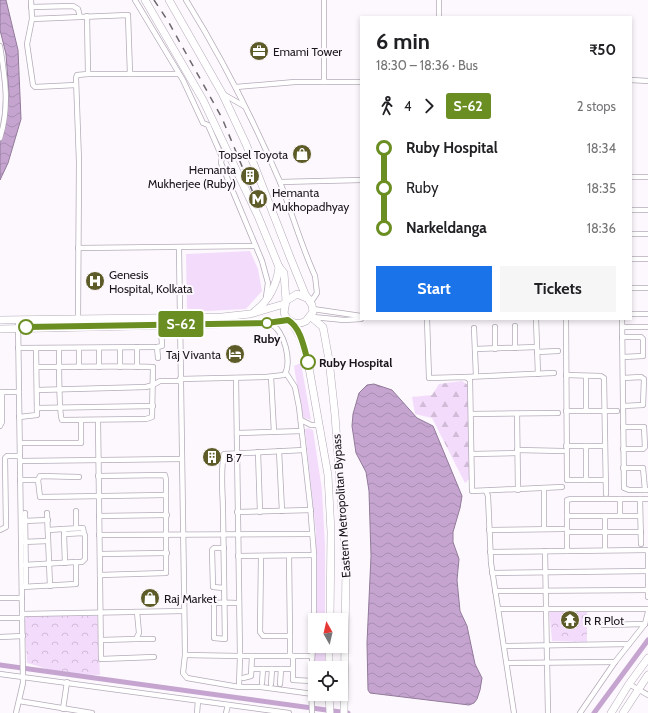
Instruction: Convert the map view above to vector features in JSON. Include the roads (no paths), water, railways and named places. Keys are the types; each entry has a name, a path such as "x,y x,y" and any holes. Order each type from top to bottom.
{"main road":[{"path":"145,0 191,76 258,216 279,267 284,273 284,313 290,321"},
{"path":"0,320 78,319 267,323 290,321 303,323 311,317 311,303 305,294 246,144 222,93 169,0"},
{"path":"150,23 157,19"},
{"path":"250,314 265,301 274,286 279,267"},
{"path":"0,329 161,325 179,321 250,314 285,302 297,294 311,303"},
{"name":"Eastern Metropolitan Bypass","path":"311,317 323,327 329,360 335,415 346,566 344,713"},
{"name":"Eastern Metropolitan Bypass","path":"290,321 301,338 306,356 328,475 331,532 330,613"},
{"path":"610,713 648,658"},
{"path":"623,713 648,675"},
{"path":"329,701 330,713"}],"street":[{"path":"31,0 32,19 27,38 33,85 35,87 76,85"},
{"path":"135,0 183,80 203,123 208,125 222,157 221,163 239,203 266,276 267,291 265,301"},
{"path":"186,0 213,44 236,87 280,182 315,276 317,293 311,303 360,316"},
{"path":"324,0 324,82"},
{"path":"438,0 439,16"},
{"path":"31,7 73,6 78,9 80,17"},
{"path":"32,19 128,15 130,74"},
{"path":"87,16 88,74"},
{"path":"0,46 7,98 5,119 0,138"},
{"path":"78,319 77,76 88,74 179,74"},
{"path":"183,80 191,76"},
{"path":"632,80 648,80"},
{"path":"236,87 295,82 360,82"},
{"path":"222,93 244,106"},
{"path":"632,177 648,177"},
{"path":"280,182 360,180"},
{"path":"632,210 648,210"},
{"path":"632,234 648,234"},
{"path":"78,248 254,246"},
{"path":"179,248 185,655 183,673 188,678 239,687 261,687 308,694"},
{"path":"632,259 648,259"},
{"path":"632,288 648,288"},
{"path":"632,314 648,314"},
{"path":"311,317 344,320 360,319"},
{"path":"16,713 22,677 22,598 24,586 23,521 20,480 18,320"},
{"path":"427,320 429,378 554,373"},
{"path":"536,320 538,374"},
{"path":"566,320 567,481 605,480"},
{"path":"622,320 624,488 629,490 646,490 643,468 624,468"},
{"path":"267,323 277,327 282,334 287,355 286,373 295,387 301,420 311,510 314,555 314,613"},
{"path":"18,348 158,347 162,346 161,325"},
{"path":"515,326 515,348"},
{"path":"495,327 495,348"},
{"path":"622,327 648,327"},
{"path":"474,328 476,376"},
{"path":"622,337 641,336 643,339 643,356 623,357"},
{"path":"158,347 158,358"},
{"path":"20,417 38,415 36,348"},
{"path":"36,367 60,367 79,367 99,367 120,367 137,367 154,367 153,414 149,419 62,420 60,407 60,367 59,348"},
{"path":"79,348 79,367"},
{"path":"99,348 99,367"},
{"path":"120,348 120,367"},
{"path":"137,348 137,367"},
{"path":"475,349 515,348 558,351"},
{"path":"37,390 153,385 160,381 271,377 282,376 286,373"},
{"path":"566,376 603,376 606,494"},
{"path":"586,376 586,411"},
{"path":"271,377 274,432"},
{"path":"466,377 470,380 472,491 562,488"},
{"path":"236,378 237,535 240,656 239,687"},
{"path":"623,378 643,378 644,387 643,405 623,406"},
{"path":"0,426 2,422 1,392 19,392"},
{"path":"37,408 153,406"},
{"path":"566,411 617,411"},
{"path":"471,414 558,413"},
{"path":"517,414 518,490"},
{"path":"20,443 81,443 81,420"},
{"path":"98,420 100,612 102,659 154,657"},
{"path":"301,420 312,425 319,425"},
{"path":"623,427 644,427 645,447 643,449 623,449"},
{"path":"237,433 302,431"},
{"path":"566,446 604,446"},
{"path":"586,446 586,480"},
{"path":"239,603 224,603 215,603 213,605 213,636 215,639 225,639 224,603 223,457 224,454 304,450"},
{"path":"279,451 282,511"},
{"path":"472,454 563,451"},
{"path":"258,452 260,512"},
{"path":"0,530 6,527 2,461 7,456 20,459 182,459"},
{"path":"98,476 165,475 167,515 166,573 163,575 100,575"},
{"path":"20,480 38,480 40,476 79,477"},
{"path":"38,480 40,497 166,495"},
{"path":"544,488 544,530"},
{"path":"486,491 488,496 492,573 514,713"},
{"path":"567,551 565,531 567,502 571,499 648,499"},
{"path":"620,499 620,516"},
{"path":"640,499 641,544"},
{"path":"237,512 311,510"},
{"path":"76,511 76,528"},
{"path":"23,521 25,513"},
{"path":"47,513 50,586"},
{"path":"99,516 167,515"},
{"path":"567,516 640,516"},
{"path":"605,516 605,550"},
{"path":"23,521 48,520"},
{"path":"24,565 82,562 86,559 84,528 76,528 64,532"},
{"path":"48,530 84,534"},
{"path":"489,530 641,532"},
{"path":"64,532 65,563"},
{"path":"99,535 183,536 312,534"},
{"path":"23,542 48,541"},
{"path":"224,548 214,548 212,550 213,587 224,588"},
{"path":"490,552 648,550 648,598"},
{"path":"545,551 548,713"},
{"path":"100,554 167,553"},
{"path":"238,556 314,555"},
{"path":"261,556 260,632 263,636 290,636"},
{"path":"288,556 290,636 293,680 308,681"},
{"path":"24,586 76,584 76,562"},
{"path":"492,573 648,571"},
{"path":"495,592 546,590 648,590"},
{"path":"0,598 22,598"},
{"path":"498,609 546,608 648,611 646,624 615,662 580,713"},
{"path":"0,618 100,612 184,611"},
{"path":"136,639 139,633 137,612"},
{"path":"603,625 646,624"},
{"path":"0,637 23,636"},
{"path":"101,640 153,639"},
{"path":"504,646 547,644 630,644"},
{"path":"312,653 312,661"},
{"path":"185,655 312,656"},
{"path":"243,678 251,677 252,656"},
{"path":"507,663 615,662"},
{"path":"252,669 292,669"},
{"path":"262,683 263,669"},
{"path":"271,684 272,669"},
{"path":"280,684 281,669"},
{"path":"0,674 289,713"},
{"path":"63,709 68,682"},
{"path":"629,684 648,695"},
{"path":"19,701 92,713"},
{"path":"197,713 198,701"},
{"path":"312,713 313,701"},
{"path":"226,713 228,705"}],"water":[{"path":"0,0 6,0 18,50 21,119 8,163 0,180 0,141 4,133 9,95 6,54 0,30"},
{"path":"374,384 392,390 417,418 433,426 462,496 453,532 453,542 459,559 457,580 460,611 467,626 475,664 482,678 477,699 474,703 469,705 370,693 368,690 367,643 371,556 369,491 366,472 356,453 352,426 353,414 359,393 367,385"}],"waterway":[{"path":"594,713 648,640"},
{"path":"0,665 348,713"}],"railway":[{"path":"154,0 168,21 222,118 256,200"}],"place":[{"name":"Emami Tower","path":"259,51"},
{"name":"Topsel Toyota","path":"302,154"},
{"name":"Hemanta Mukherjee (Ruby)","path":"250,176"},
{"name":"Hemanta Mukhopadhyay","path":"258,199"},
{"name":"Genesis Hospital, Kolkata","path":"95,281"},
{"name":"Ruby","path":"267,323"},
{"name":"Taj Vivanta","path":"235,354"},
{"name":"Ruby Hospital","path":"308,362"},
{"name":"B 7","path":"212,457"},
{"name":"Raj Market","path":"150,598"},
{"name":"R R Plot","path":"570,620"}]}
